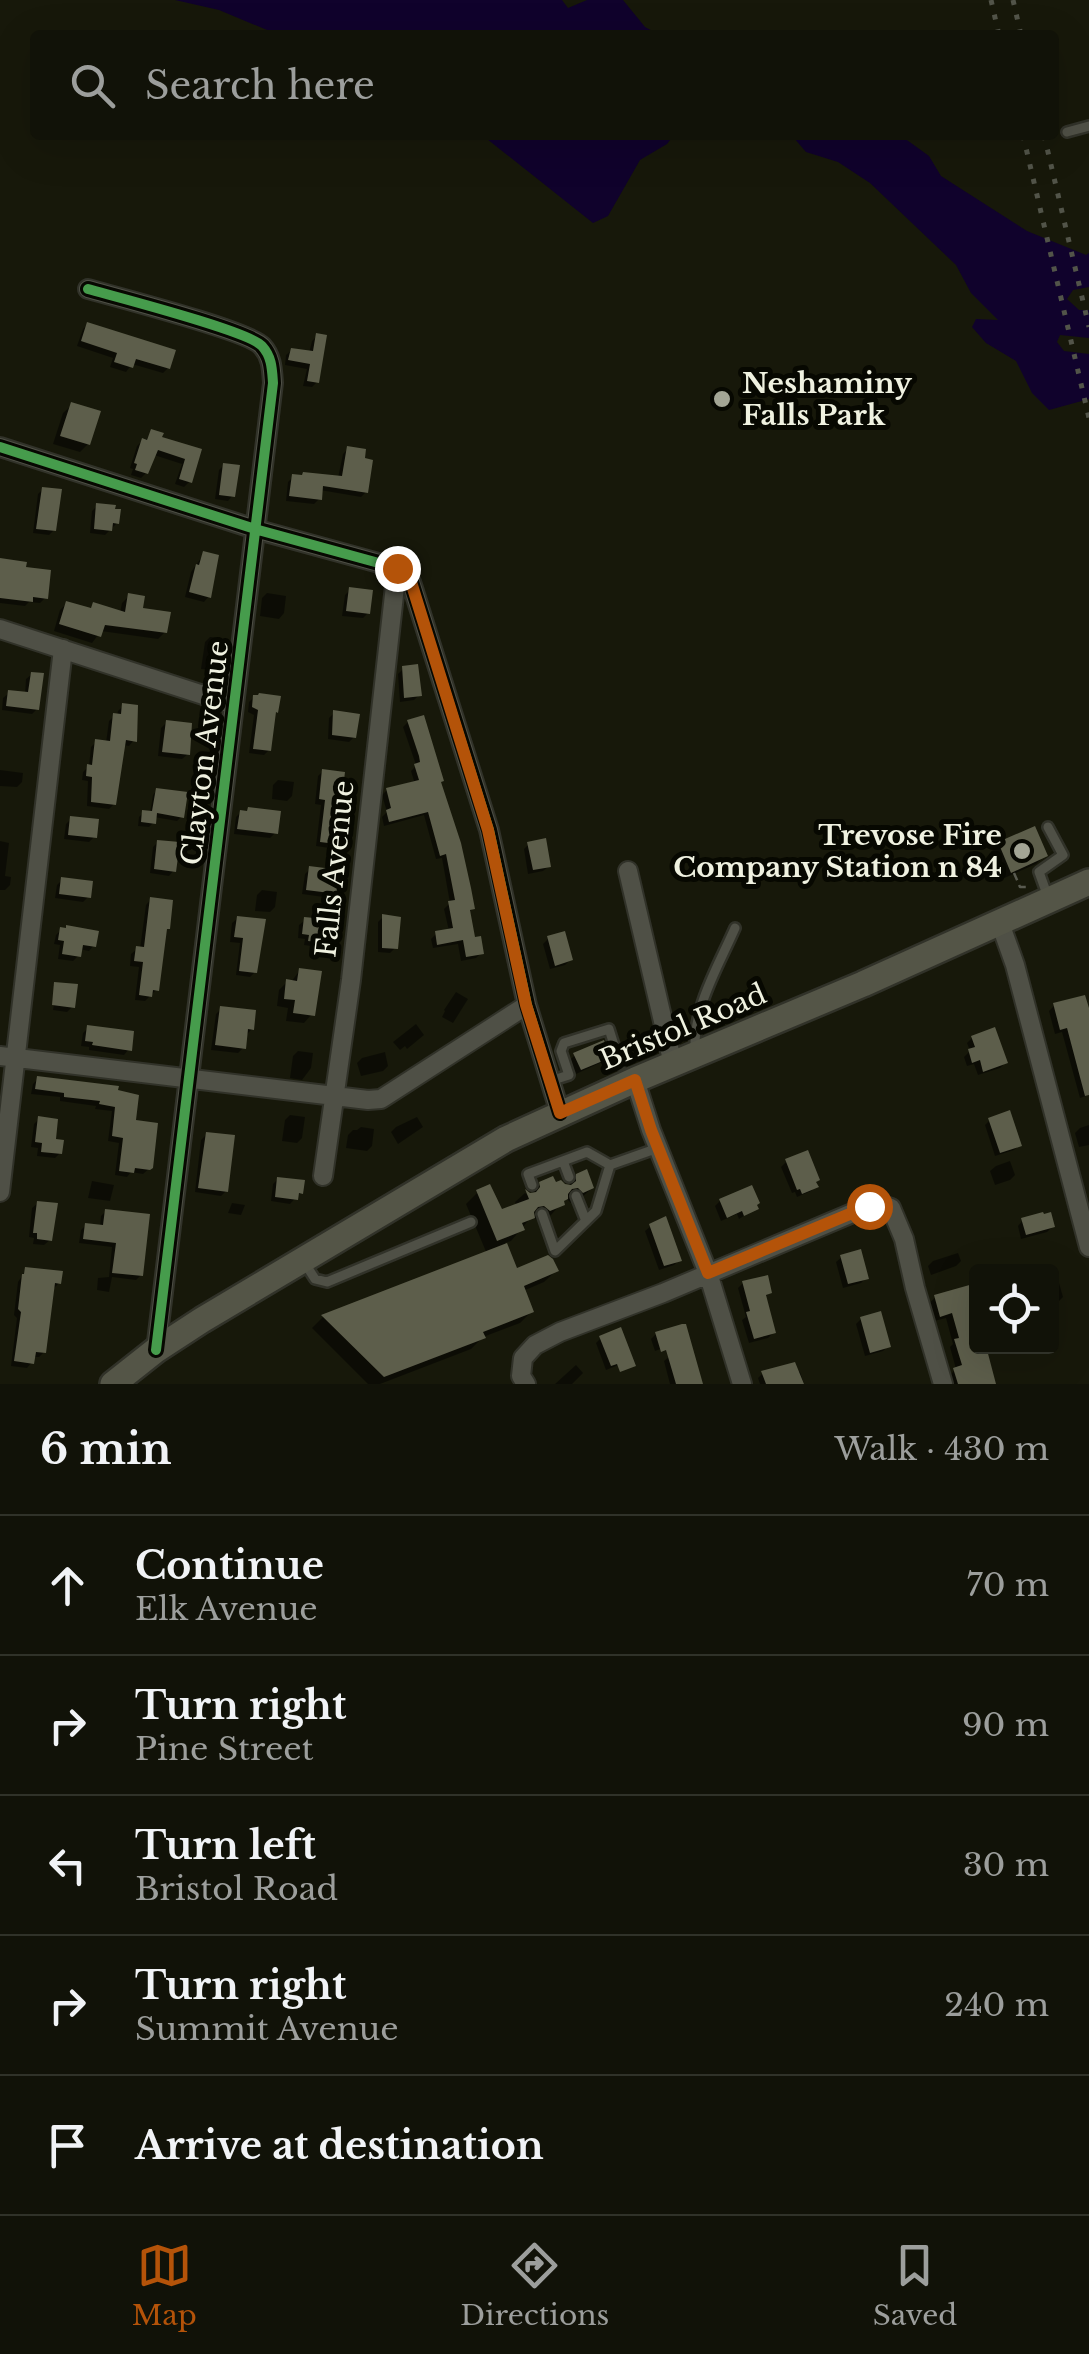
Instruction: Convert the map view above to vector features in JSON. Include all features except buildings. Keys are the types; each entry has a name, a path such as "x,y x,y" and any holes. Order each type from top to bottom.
{"main road":[{"name":"Bristol Road","path":"113,1384 156,1350 302,1260 463,1163 560,1113 628,1072 684,1059 1000,923 1046,892 1089,882"}],"street":[{"name":"Clayton Avenue","path":"88,289 260,343 271,361 273,384 156,1350"},
{"path":"0,447 254,529 397,568 411,582 488,830 526,1005 560,1113"},
{"name":"Falls Avenue","path":"323,1176 336,1096 397,568"},
{"path":"0,629 234,706"},
{"path":"0,1192 8,1057 64,648"},
{"path":"628,872 684,1059"},
{"path":"1000,923 1015,964 1089,1247"},
{"path":"8,1057 381,1099 526,1005"},
{"path":"628,1072 708,1273 742,1384"},
{"path":"524,1376 523,1358 535,1345 560,1332 869,1206 887,1206 904,1239 943,1384"}],"lane":[{"path":"1067,132 1089,126"},
{"path":"1046,892 1038,872 1064,855 1048,827"},
{"path":"684,1059 697,1012 735,928"},
{"path":"550,1081 568,1075 561,1052 564,1042 609,1029 628,1072"},
{"path":"610,1166 658,1148"},
{"path":"532,1185 528,1174 587,1152 610,1166"},
{"path":"562,1161 570,1176"},
{"path":"542,1214 556,1251 596,1211 610,1166"},
{"path":"576,1196 586,1221"},
{"path":"302,1260 315,1279 327,1282 471,1222"}],"path":[{"path":"1014,873 1020,887 1046,892"}],"shaded area":[{"path":"175,0 562,0 568,8 587,0 623,0 651,30 267,30 219,10"},
{"path":"488,140 670,140 640,160 608,216 593,223"},
{"path":"796,140 907,140 929,156 941,176 1027,231 1089,253 1089,287 1073,290 1067,299 1079,310 1089,310 1089,338 1060,335 1057,342 1064,351 1089,354 1089,399 1049,410 1032,393 1016,361 986,343 972,327 976,319 998,320 971,293 956,265 870,183 838,162 806,152"}],"railway":[{"path":"991,0 998,30"},
{"path":"1013,0 1020,30"},
{"path":"1024,140 1089,418"},
{"path":"1045,140 1089,327"}],"cycle path":[{"path":"88,289 209,323 252,340 268,354 273,383 156,1350"},
{"path":"0,447 255,529 397,568 411,582 489,830 527,1005 560,1113"}],"place":[{"name":"Neshaminy Falls Park","path":"722,399"},
{"name":"Trevose Fire Company Station n 84","path":"1022,851"}],"route":[{"path":"397,568 411,582 488,830 526,1005 560,1113 635,1080 708,1273 869,1206"}]}
